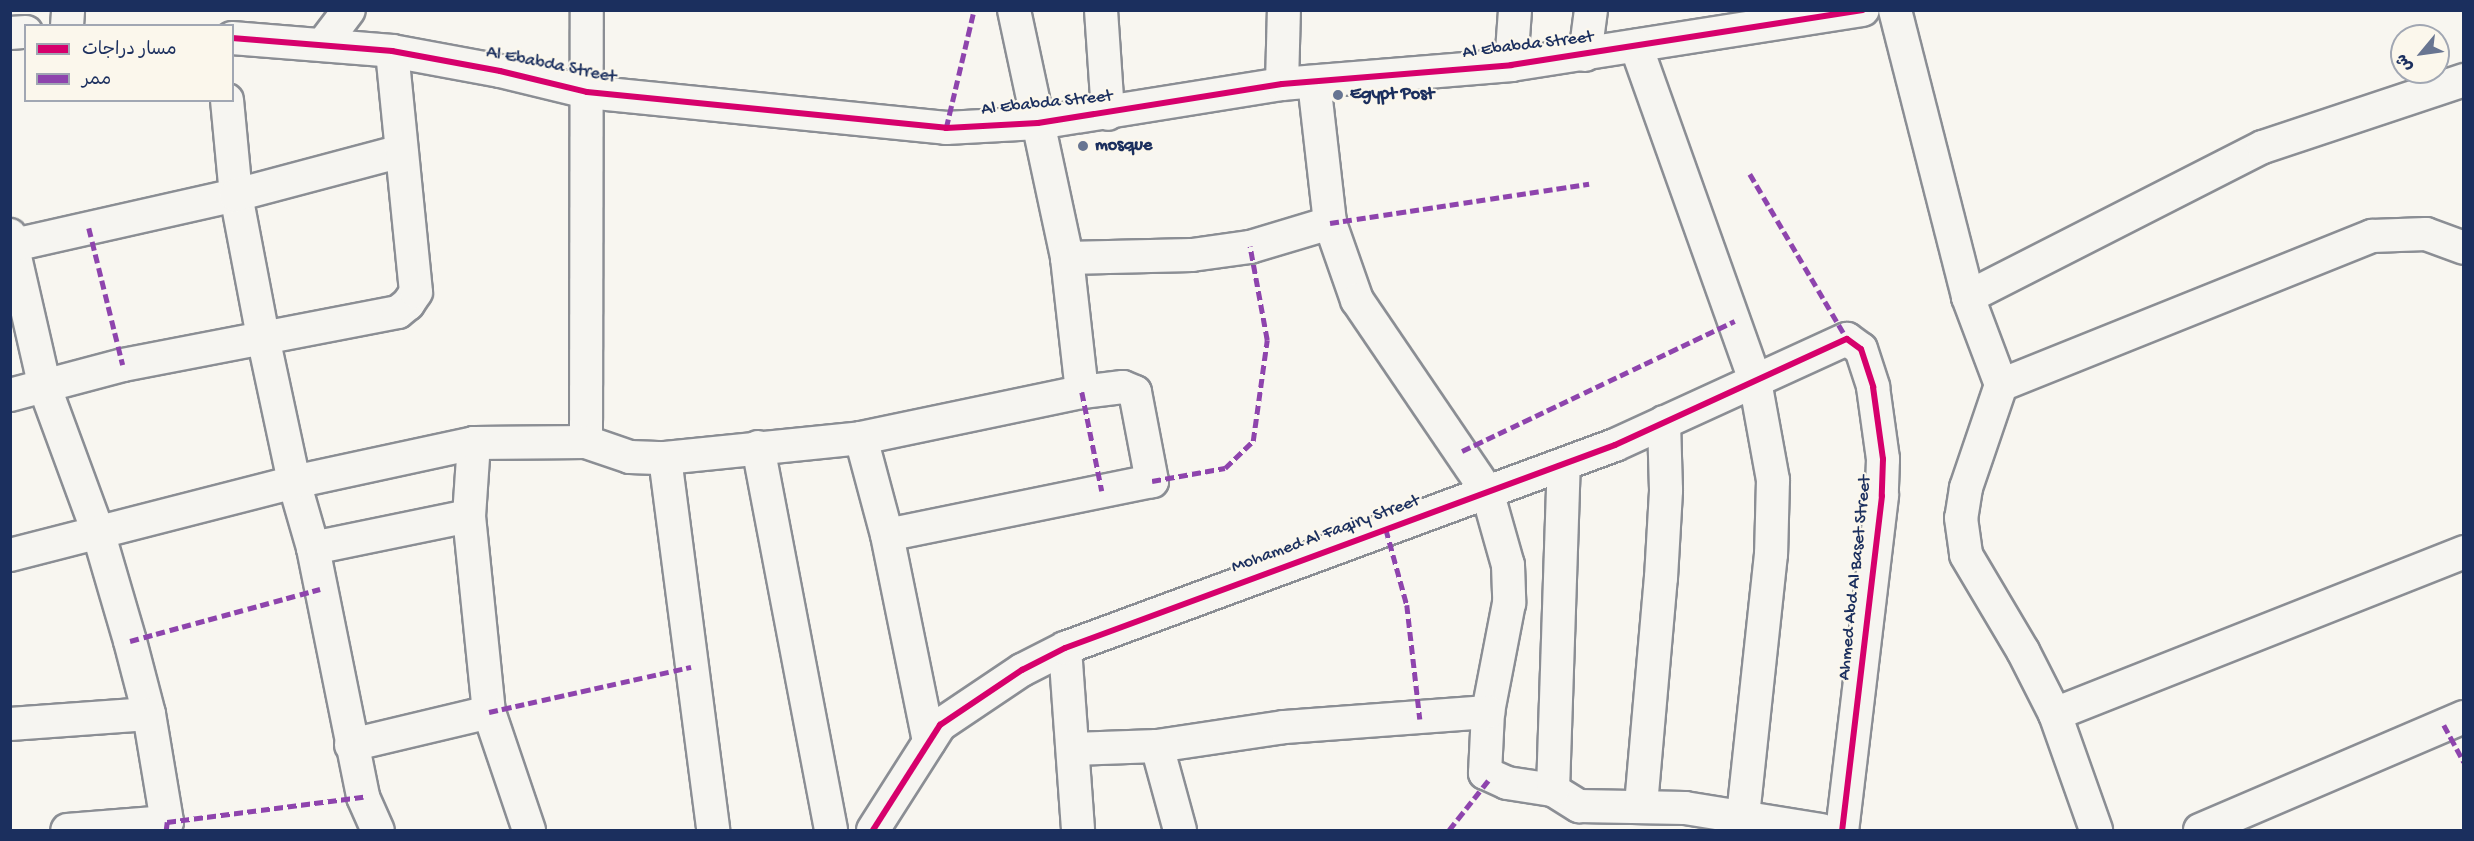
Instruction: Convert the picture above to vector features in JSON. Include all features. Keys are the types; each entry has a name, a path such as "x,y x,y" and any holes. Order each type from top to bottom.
{"street":[{"path":"324,43 349,10"},
{"path":"586,442 587,10"},
{"path":"1014,10 1067,258 1082,392"},
{"path":"1101,10 1108,114"},
{"path":"1282,84 1284,10"},
{"path":"1511,65 1515,10"},
{"path":"1585,55 1590,10"},
{"path":"1895,10 1968,297 2001,385 1966,488 1961,518 1966,555 2023,651 2055,714 2096,831"},
{"name":"Al Ebabda Street","path":"234,38 324,43 392,51 500,71 586,92 946,128 1038,123 1108,114 1282,84 1511,65 1861,11"},
{"path":"1636,46 1755,381 1773,480 1771,554 1743,818"},
{"path":"10,395 45,388 123,365 398,312 408,304 416,292 392,51"},
{"path":"1968,297 2264,147 2463,80"},
{"path":"1314,82 1330,223 1357,300 1487,491 1508,565 1509,603 1488,712 1485,773 1570,809 1641,805 1685,819 1743,818 1821,831"},
{"path":"227,102 236,195 263,337 294,482 313,548 363,797 378,831"},
{"path":"67,831 167,822 148,714 99,535 45,388 11,242 236,195 401,151"},
{"path":"1067,258 1120,259 1215,252 1250,247 1330,223"},
{"path":"2001,385 2372,236 2426,234 2463,248"},
{"name":"Mohamed Al Faqiry Street","path":"873,831 940,725 982,694 1065,648 1487,491 1564,465 1847,339"},
{"name":"Ahmed Abd Al Baset Street","path":"1842,831 1882,496 1882,450 1873,387 1861,349 1847,339"},
{"path":"10,555 99,535 294,482 474,443 586,442 630,457 665,458 861,438 1082,392 1123,387 1135,392 1152,481 887,535"},
{"path":"1641,805 1661,578 1664,422"},
{"path":"861,438 887,535 929,742"},
{"path":"474,443 469,516 489,712 529,831"},
{"path":"758,447 831,831"},
{"path":"665,458 713,831"},
{"path":"1564,465 1570,809"},
{"path":"313,548 469,516"},
{"path":"2055,714 2463,552"},
{"path":"1065,648 1078,831"},
{"path":"351,745 489,712"},
{"path":"1073,749 1157,746 1284,727 1488,712"},
{"path":"10,724 148,714"},
{"path":"2200,831 2463,717"},
{"path":"1157,746 1180,831"}],"marked path":[{"path":"946,128 974,10"},
{"path":"1750,174 1847,339"},
{"path":"1330,223 1589,184"},
{"path":"89,228 123,365"},
{"path":"1152,481 1225,468 1253,441 1267,340 1250,247"},
{"path":"1462,451 1735,321"},
{"path":"1082,392 1102,491"},
{"path":"1386,529 1407,605 1420,719"},
{"path":"130,641 320,589"},
{"path":"489,712 691,667"},
{"path":"2444,725 2464,762"},
{"path":"1449,830 1490,778"},
{"path":"166,830 167,822 363,797"}],"cycle path":[{"path":"234,38 392,51 500,71 587,92 946,128 1038,123 1282,84 1511,65 1863,10"},
{"path":"873,830 940,725 1022,670 1065,648 1615,445 1847,339 1861,349 1873,387 1883,459 1882,496 1842,830"}],"place":[{"name":"Egypt Post","path":"1338,95"},
{"name":"mosque","path":"1083,146"}]}
